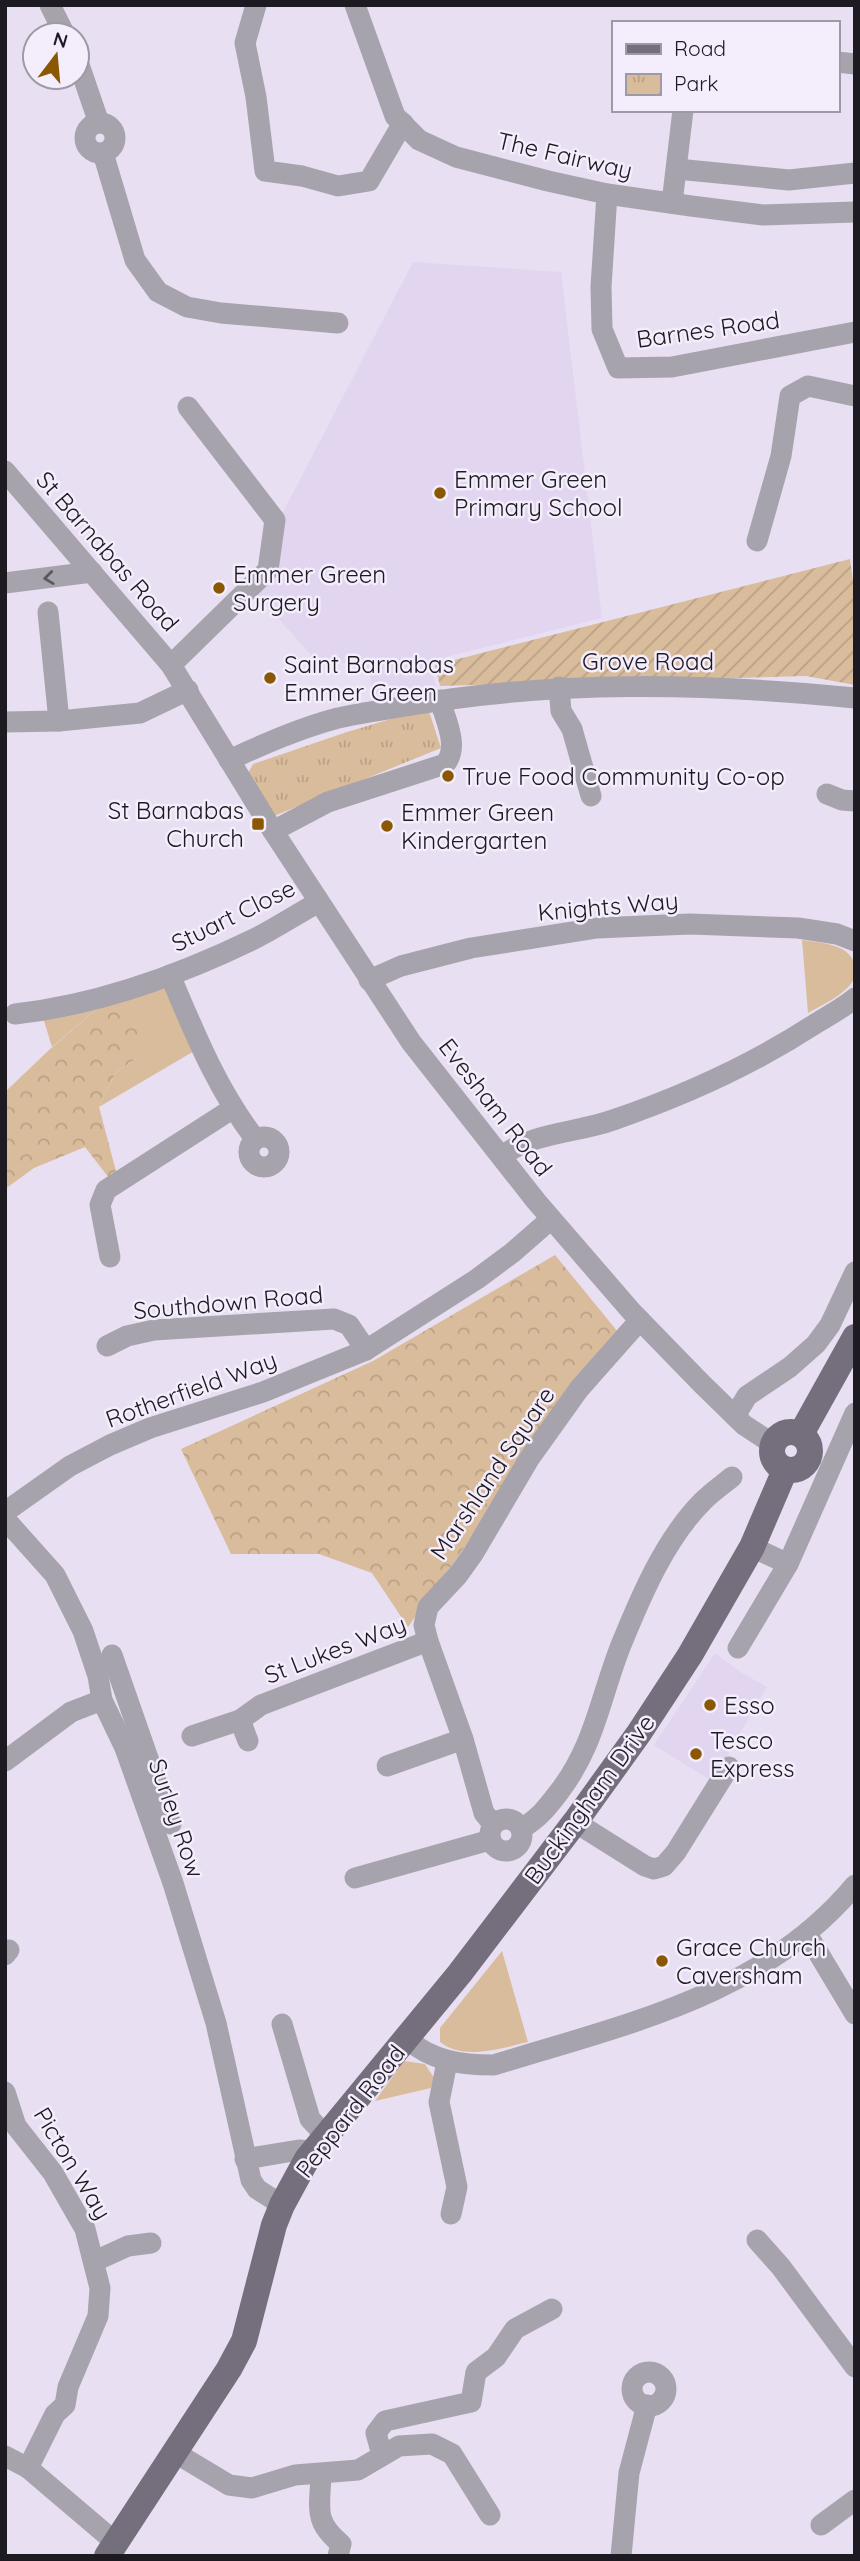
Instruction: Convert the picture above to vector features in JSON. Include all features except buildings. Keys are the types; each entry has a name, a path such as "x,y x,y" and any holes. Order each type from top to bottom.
{"main road":[{"path":"801,1434 855,1337"},
{"path":"782,1434 801,1434 809,1444 809,1457 801,1467 785,1470 774,1460 771,1449 773,1444 782,1434"},
{"name":"Buckingham Drive","path":"406,2038 575,1822 639,1733 690,1656 752,1547 785,1470"},
{"name":"Peppard Road","path":"111,2549 229,2369 244,2341 266,2250 282,2205 320,2143 406,2038"}],"street":[{"path":"50,5 58,21"},
{"path":"256,5 245,43 256,97 265,171 302,176 338,186 369,181 403,123"},
{"name":"The Fairway","path":"355,5 395,116 419,140 456,157 607,194 672,203 763,215 855,212"},
{"path":"88,91 99,123 86,131 85,140 93,152 103,153 135,260 158,292 187,307 221,313 338,323"},
{"path":"672,203 683,112"},
{"path":"677,169 789,180 855,173"},
{"name":"Barnes Road","path":"607,194 601,287 602,329 618,368 672,366 855,332"},
{"path":"757,541 781,456 790,396 808,386 855,396"},
{"name":"St Barnabas Road","path":"172,665 268,570 275,520 188,407"},
{"name":"St Barnabas Road","path":"5,471 172,665 188,690"},
{"path":"5,583 92,572"},
{"path":"48,611 60,721"},
{"name":"Grove Road","path":"229,760 277,738 338,718 440,700 559,687 646,685 855,698"},
{"path":"559,687 561,711 572,729 591,796"},
{"path":"5,722 60,721 141,713 188,690 229,760"},
{"path":"273,831 328,802 445,764 451,758 452,745 440,700"},
{"name":"Evesham Road","path":"229,760 318,902 411,1042 551,1219 640,1320 735,1416 773,1444"},
{"path":"827,794 842,800 855,801"},
{"name":"Stuart Close","path":"8,1016 90,999 170,975 255,939 318,902"},
{"name":"Knights Way","path":"369,980 401,965 471,948 597,929 690,924 798,928 837,933 855,941"},
{"name":"Stuart Close","path":"170,975 202,1052 232,1109 255,1139"},
{"path":"502,1156 524,1143 610,1121 703,1085 783,1046 855,998"},
{"path":"110,1257 100,1205 106,1190 232,1109"},
{"path":"366,1350 477,1279 551,1219"},
{"path":"735,1416 747,1396 790,1367 816,1344 830,1325 855,1272"},
{"name":"Southdown Road","path":"107,1346 127,1336 154,1330 334,1318 349,1325 366,1350"},
{"name":"Marshland Square","path":"492,1832 428,1641 424,1625 428,1607 458,1575 473,1554 529,1460 579,1390 640,1320"},
{"name":"Rotherfield Way","path":"5,1512 70,1466 150,1427 263,1392 366,1350"},
{"path":"738,1648 788,1564 855,1413"},
{"name":"Buckingham Drive","path":"492,1832 506,1818 515,1821 521,1829 539,1819 576,1771 585,1753 621,1646 674,1536 702,1501 732,1477"},
{"name":"Surley Row","path":"5,1519 55,1575 83,1631 104,1704 125,1748 173,1883 216,2023 251,2180 257,2189 282,2205"},
{"path":"752,1547 788,1564"},
{"name":"St Lukes Way","path":"192,1736 240,1720 261,1705 428,1641"},
{"path":"112,1655 171,1824"},
{"path":"5,1761 71,1712 128,1699"},
{"path":"240,1720 248,1741"},
{"path":"387,1766 463,1739"},
{"path":"575,1822 645,1866 654,1869 664,1866 676,1852 729,1767"},
{"path":"355,1878 492,1832"},
{"name":"Peppard Road","path":"406,2038 447,2062 494,2065 673,2010 723,1988 807,1934 855,1885"},
{"path":"807,1934 855,2014"},
{"path":"245,2159 299,2150 320,2143 310,2119 282,2024"},
{"path":"447,2062 439,2102 457,2187 451,2214"},
{"name":"Picton Way","path":"5,2092 16,2126 53,2173 85,2229 100,2288 98,2316 68,2387 65,2405 55,2414 29,2468"},
{"path":"757,2240 788,2262 855,2367"},
{"name":"Picton Way","path":"95,2261 128,2246 151,2243"},
{"path":"382,2455 376,2433 384,2421 471,2402 475,2372 496,2357 515,2329 552,2309"},
{"path":"621,2556 629,2473 647,2405"},
{"path":"174,2452 229,2485 251,2488 295,2476 358,2470 399,2446 432,2444 452,2454 490,2515"},
{"path":"5,2456 29,2468 111,2549"},
{"path":"321,2474 320,2516 327,2533 341,2544 338,2556"},
{"path":"821,2525 855,2500"}],"shaded area":[{"name":"Emmer Green Primary School","path":"413,262 561,272 602,618 430,661 436,687 373,695 369,672 349,663 317,662 256,593 278,522"},
{"path":"715,1653 767,1687 712,1781 654,1745"}],"green space":[{"path":"850,559 855,596 855,685 806,676 440,686 435,665"},
{"path":"428,708 441,748 274,816 247,775 253,764"},
{"path":"802,940 828,944 844,950 854,961 855,970 853,980 846,989 831,1001 808,1013"},
{"path":"170,975 201,1047 99,1107 116,1072 139,1057 100,1006 52,1047 41,1011"},
{"path":"100,1006 121,1010 142,1031 139,1057 116,1072 99,1107 117,1175 109,1178 85,1147 34,1168 5,1189 5,1092"},
{"path":"555,1255 618,1332 408,1627 372,1573 319,1554 231,1554 181,1449 373,1361"},
{"path":"502,1951 528,2042 472,2052 450,2048 440,2042 440,2028"},
{"path":"404,2061 425,2064 434,2078 431,2088 375,2101"}],"place":[{"name":"Emmer Green Primary School","path":"440,493"},
{"name":"Emmer Green Surgery","path":"219,588"},
{"name":"Saint Barnabas Emmer Green","path":"270,678"},
{"name":"True Food Community Co-op","path":"448,776"},
{"name":"St Barnabas Church","path":"258,824"},
{"name":"Emmer Green Kindergarten","path":"387,826"},
{"name":"Esso","path":"710,1705"},
{"name":"Tesco Express","path":"696,1754"},
{"name":"Grace Church Caversham","path":"662,1961"}]}
